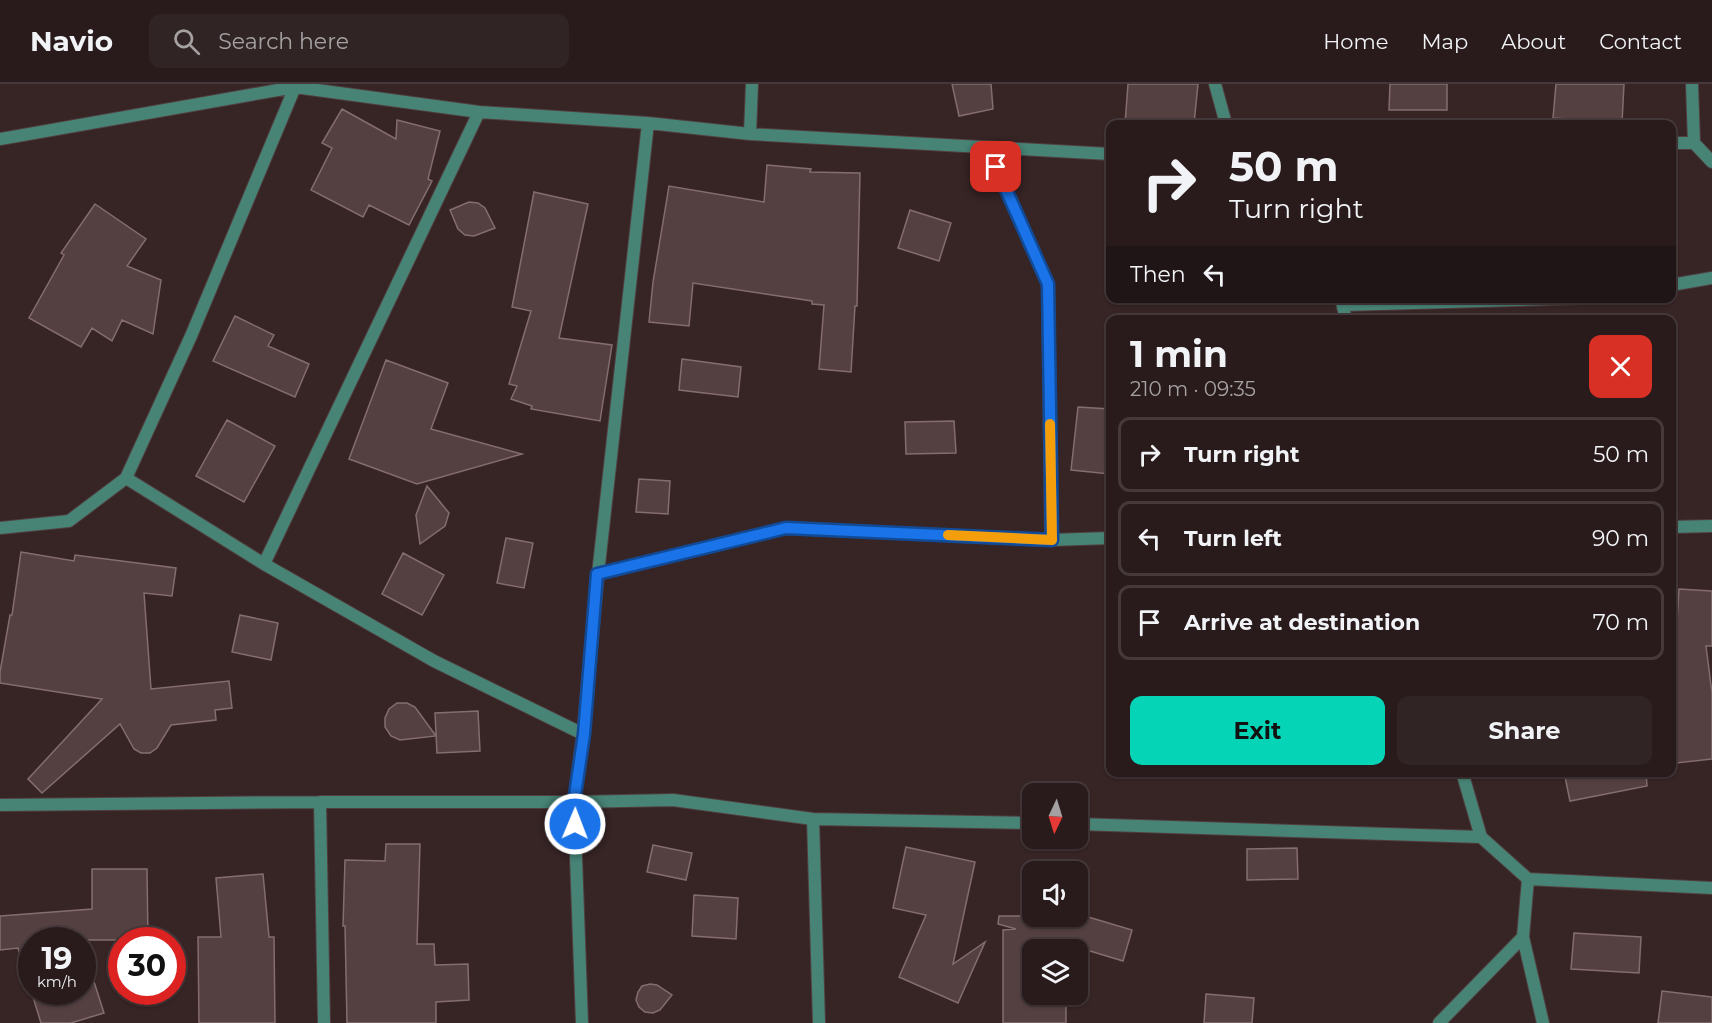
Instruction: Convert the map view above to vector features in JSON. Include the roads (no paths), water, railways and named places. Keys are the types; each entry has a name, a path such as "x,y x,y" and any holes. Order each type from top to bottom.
{"street":[{"path":"750,134 752,84"},
{"path":"1215,84 1225,120"},
{"path":"1692,84 1694,142 1712,162"},
{"path":"0,528 69,521 126,478 191,336 295,86"},
{"path":"0,139 295,86 480,112 648,123 750,134 1106,154"},
{"path":"264,564 480,112"},
{"path":"582,1023 574,802 584,734 597,574 648,123"},
{"path":"1676,143 1694,142"},
{"path":"987,147 1048,284 1052,540"},
{"path":"1676,284 1712,278"},
{"path":"126,478 264,564 434,661 584,734"},
{"path":"1676,527 1712,526"},
{"path":"597,574 786,528 1052,540 1106,538"},
{"path":"1463,777 1481,837 1528,879 1712,888"},
{"path":"0,805 674,800 813,819 1022,823"},
{"path":"320,802 324,1023"},
{"path":"813,819 819,1023"},
{"path":"1088,824 1481,837"},
{"path":"1528,879 1523,937 1542,1023"},
{"path":"1439,1023 1523,937"}]}
